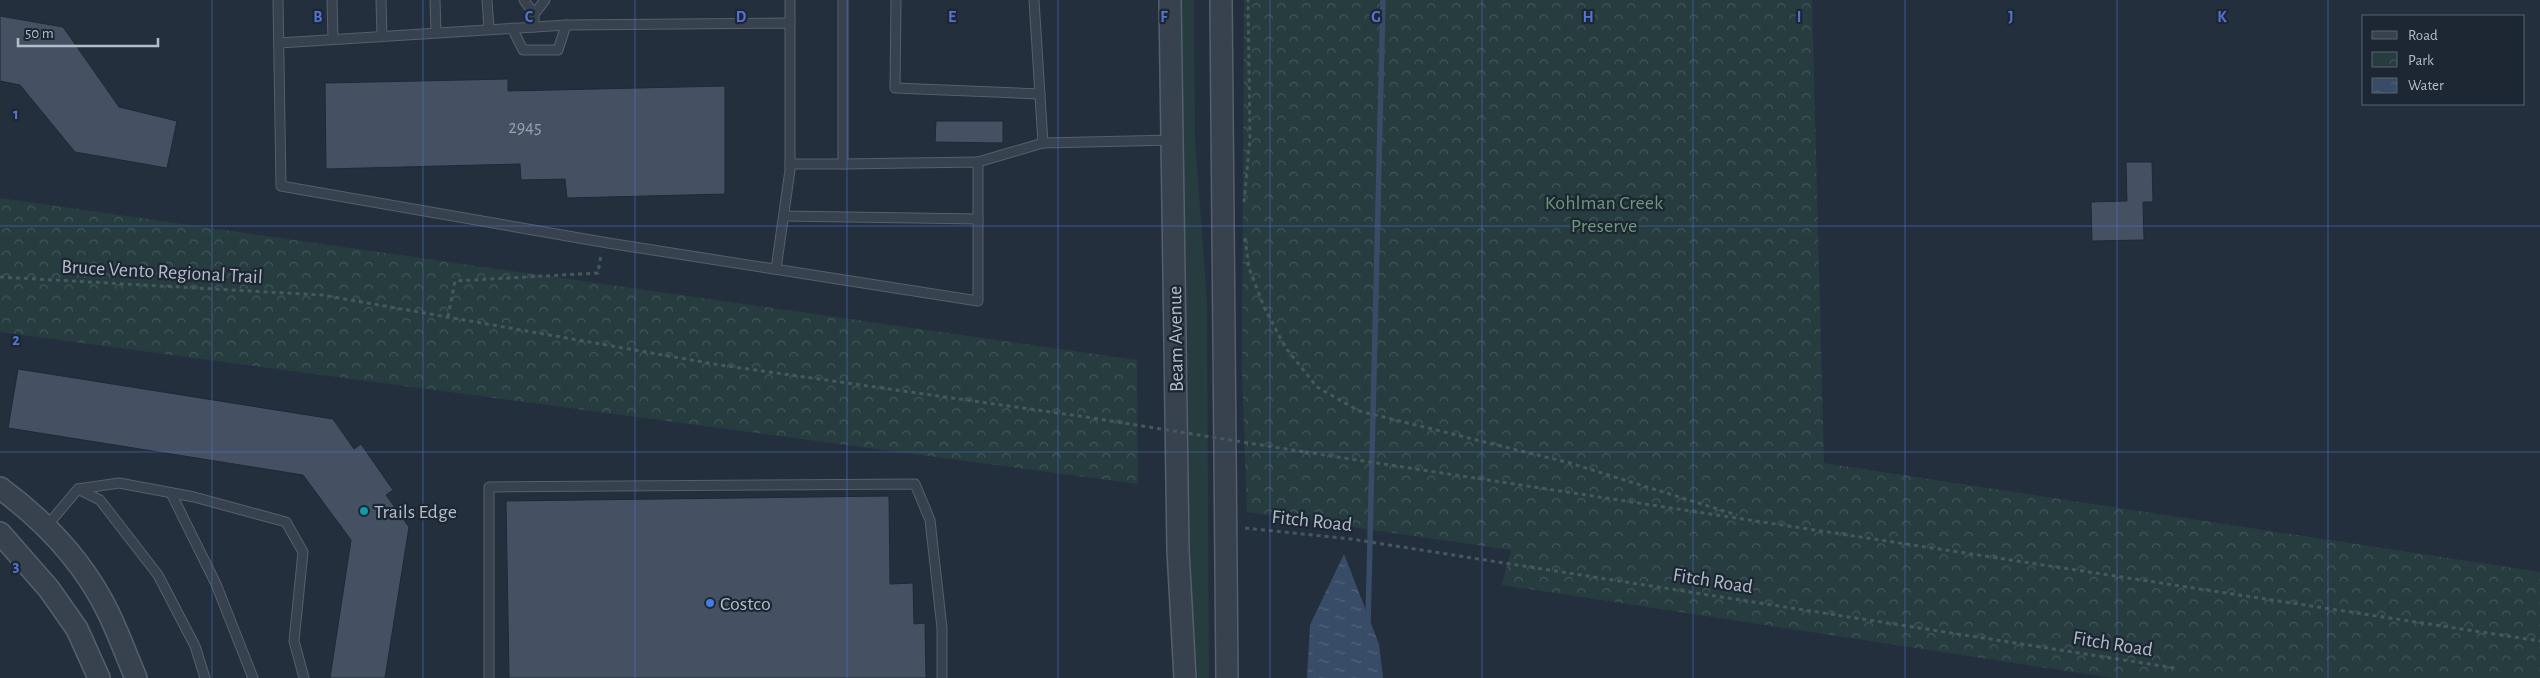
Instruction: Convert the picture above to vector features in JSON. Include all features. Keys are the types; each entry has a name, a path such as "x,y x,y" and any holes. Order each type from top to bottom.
{"street":[{"name":"Beam Avenue","path":"1170,0 1178,550 1185,678"},
{"path":"1221,0 1227,678"},
{"path":"1222,94 1236,36 1236,0"},
{"path":"0,488 30,510 86,575 109,614 136,678"},
{"path":"0,533 48,589 77,629 99,678"}],"lane":[{"path":"278,0 281,186 602,242 978,301 978,162"},
{"path":"332,0 333,39"},
{"path":"381,0 382,36"},
{"path":"435,0 436,32"},
{"path":"487,0 489,29"},
{"path":"524,0 534,14 534,27"},
{"path":"534,14 545,0"},
{"path":"776,269 790,164 790,0"},
{"path":"843,0 843,164"},
{"path":"896,0 895,88 1040,94"},
{"path":"1034,0 1043,143"},
{"path":"279,43 566,25 790,22"},
{"path":"512,28 523,50 558,50 566,25"},
{"path":"790,164 978,162 1043,143 1173,140"},
{"path":"784,216 978,219"},
{"path":"46,528 78,489 119,483 171,493 286,522 303,552 294,641 304,678"},
{"path":"489,678 489,487 915,484 930,520 942,628 942,678"},
{"path":"78,489 100,500 158,575 195,646 205,678"},
{"path":"171,493 216,584 254,678"}],"path":[{"path":"1244,204 1250,139 1248,0"},
{"path":"1244,232 1249,268 1264,307 1285,347 1318,386 1359,411 1570,463 1747,518 2540,641"},
{"path":"448,317 455,280 598,273 602,242"},
{"name":"Bruce Vento Regional Trail","path":"0,277 322,295 720,365 1086,417 1305,452 1747,518"},
{"name":"Fitch Road","path":"1245,528 1351,538 2175,668"}],"green space":[{"path":"1179,0 1194,0 1195,139 1207,302 1209,678 1198,678 1189,582"},
{"name":"Kohlman Creek Preserve","path":"1244,0 1812,0 1824,463 2540,572 2540,678 2113,678 1502,585 1511,550 1247,512 1242,373"},
{"path":"0,198 1137,360 1138,484 0,332"}],"water":[{"path":"1344,554 1379,644 1383,678 1307,678 1310,625"}],"building":[{"path":"0,16 63,27 119,107 177,121 167,168 75,152 20,85 0,81"},
{"path":"508,79 508,91 725,86 725,194 567,198 565,179 521,180 520,164 326,169 325,83"},
{"path":"936,121 1003,121 1003,143 935,142"},
{"path":"2126,162 2152,162 2153,202 2143,202 2144,240 2092,241 2091,202 2127,201"},
{"name":"Trails Edge","path":"18,369 333,419 354,449 361,444 393,490 386,495 409,527 385,678 330,678 351,540 303,475 8,428"},
{"name":"Costco","path":"889,496 890,584 913,583 914,624 925,623 926,678 509,678 506,501"}],"waterway":[{"path":"1368,623 1383,0"}],"place":[{"name":"Trails Edge","path":"364,511"},
{"name":"Costco","path":"710,603"}]}
